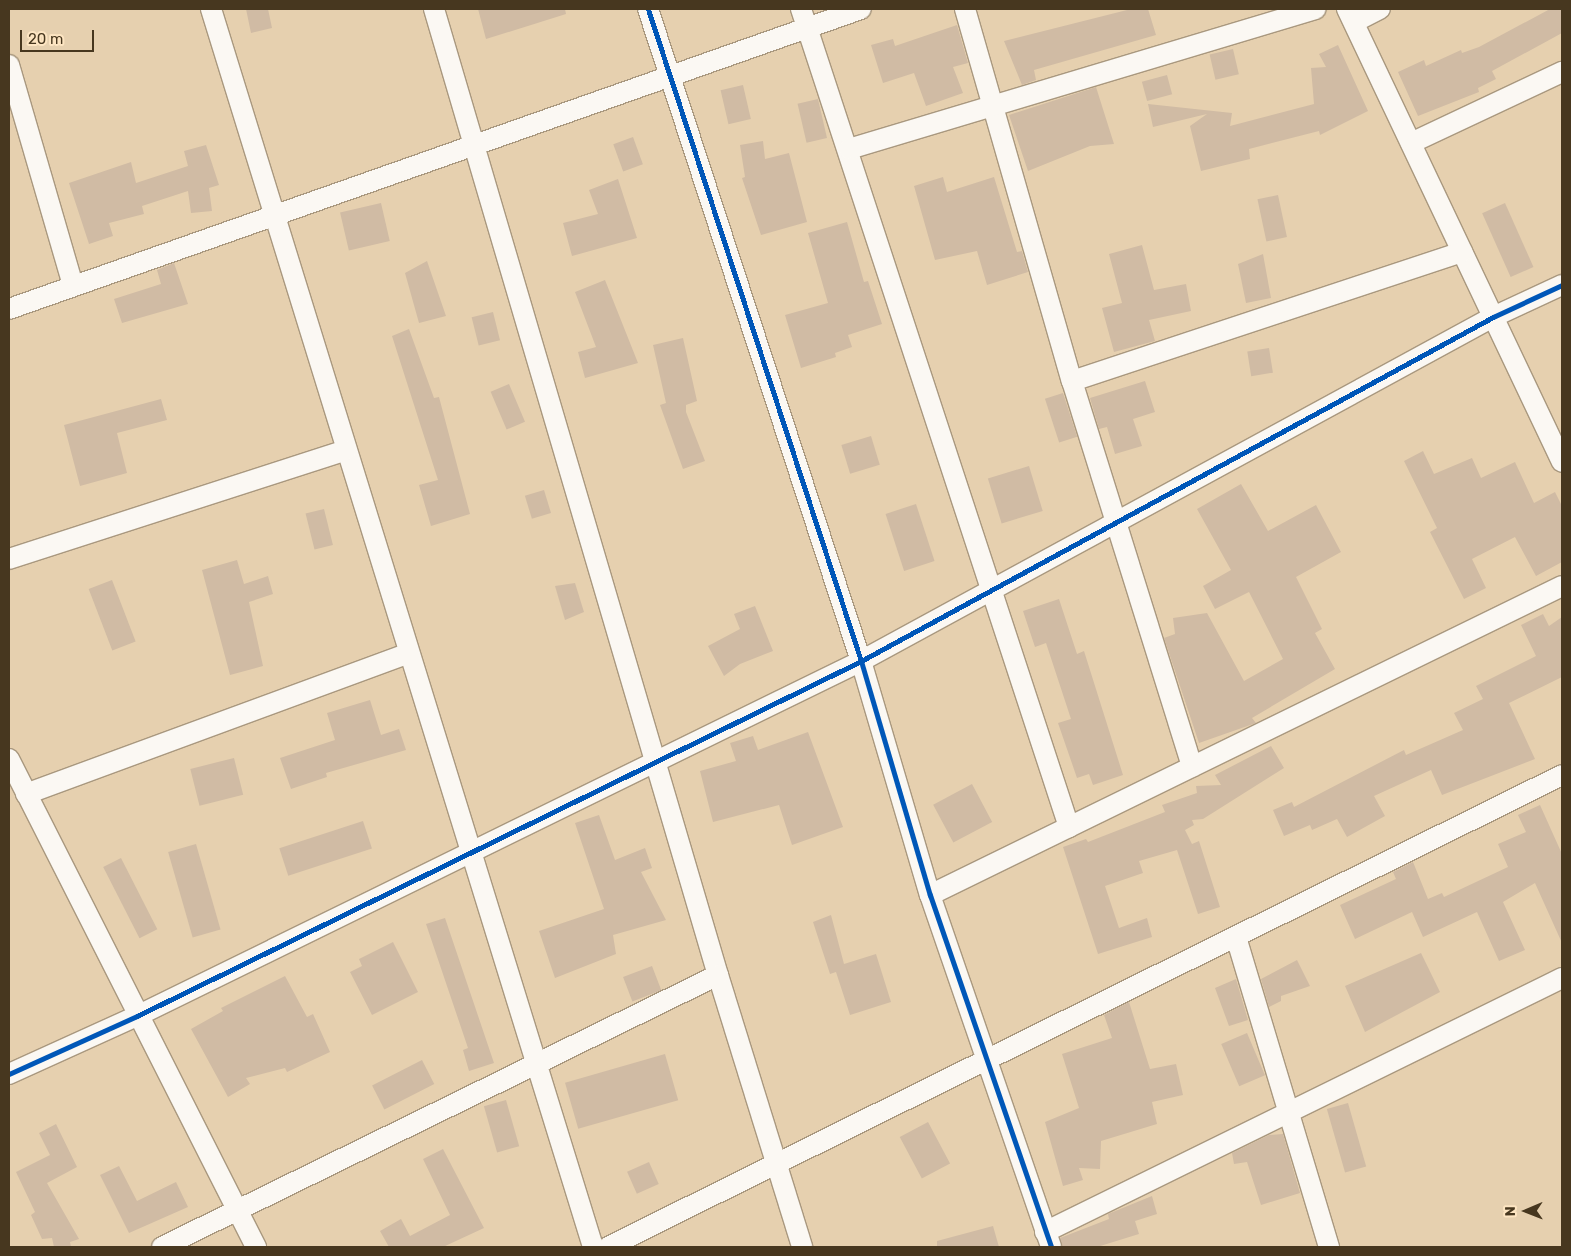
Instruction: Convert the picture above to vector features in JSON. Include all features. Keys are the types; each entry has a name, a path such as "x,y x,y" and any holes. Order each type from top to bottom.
{"street":[{"path":"211,9 593,1247"},
{"path":"434,9 718,975 802,1247"},
{"path":"648,9 861,661 930,895 1048,1240 1288,1112 1562,978"},
{"path":"9,309 668,75 804,17 861,9"},
{"path":"965,9 1072,381 1192,767"},
{"path":"849,149 993,104 1315,9"},
{"path":"1380,9 1350,16 1562,462"},
{"path":"804,17 849,149 1069,827"},
{"path":"9,65 73,286"},
{"path":"1411,143 1562,72"},
{"path":"1072,381 1462,252"},
{"path":"9,1074 138,1016 657,763 861,661 1494,317 1562,285"},
{"path":"9,558 346,450"},
{"path":"930,895 1562,586"},
{"path":"26,794 409,653"},
{"path":"9,759 256,1247"},
{"path":"608,1247 1562,775"},
{"path":"1236,937 1329,1247"},
{"path":"162,1247 718,975"}],"building":[{"path":"246,9 268,9 272,28 251,33"},
{"path":"478,9 565,9 566,14 486,39"},
{"path":"1131,9 1148,9 1156,35 1034,70 1036,80 1022,85 1004,41"},
{"path":"1550,9 1562,9 1562,33 1492,71 1496,79 1478,88 1479,92 1418,116 1398,72 1424,60 1426,66 1461,50 1462,53 1479,47"},
{"path":"957,25 968,63 953,67 963,93 926,106 914,73 883,83 871,45 893,39 895,46"},
{"path":"1338,45 1368,111 1320,135 1319,131 1249,149 1250,159 1201,171 1190,126 1207,114 1153,127 1148,104 1232,113 1230,126 1314,104 1311,68 1326,67 1319,54"},
{"path":"1233,49 1239,74 1215,80 1210,54"},
{"path":"1167,75 1172,94 1147,101 1142,82"},
{"path":"743,85 751,119 728,124 721,90"},
{"path":"1096,87 1114,144 1090,146 1028,171 1009,115"},
{"path":"818,99 827,138 807,143 798,104"},
{"path":"633,137 643,164 623,171 613,144"},
{"path":"763,141 765,159 789,153 807,222 761,235 742,178 745,177 740,145"},
{"path":"206,145 219,185 209,188 212,211 191,213 188,191 142,206 144,214 109,223 113,236 89,244 69,183 131,162 136,183 188,166 184,151"},
{"path":"943,177 947,192 994,177 1017,252 1022,251 1028,272 987,285 977,251 935,260 914,186"},
{"path":"618,179 637,238 572,256 563,223 598,214 589,190"},
{"path":"1278,195 1287,237 1266,241 1257,199"},
{"path":"381,203 390,241 349,250 340,212"},
{"path":"1505,203 1533,267 1511,277 1482,213"},
{"path":"847,222 864,282 868,281 882,324 848,335 852,347 835,353 836,357 801,368 785,315 828,303 808,233"},
{"path":"1142,245 1154,290 1186,284 1191,311 1149,320 1155,341 1114,352 1102,308 1122,303 1109,254"},
{"path":"1263,254 1271,298 1246,303 1238,264"},
{"path":"427,261 446,316 419,323 405,273"},
{"path":"174,263 188,304 122,323 114,299 161,284 157,270"},
{"path":"605,280 638,363 585,378 578,352 596,347 575,292"},
{"path":"493,312 500,340 479,345 472,317"},
{"path":"409,329 434,398 439,397 470,514 431,526 419,485 438,480 392,336"},
{"path":"683,338 697,401 686,405 686,412 705,461 683,469 660,405 666,403 653,345"},
{"path":"1269,348 1273,373 1251,376 1247,351"},
{"path":"1145,381 1155,412 1133,419 1142,446 1115,454 1107,427 1099,429 1090,398"},
{"path":"509,384 525,422 507,430 491,392"},
{"path":"1063,393 1077,437 1059,443 1045,399"},
{"path":"161,399 167,420 117,433 127,473 80,486 64,425"},
{"path":"871,436 880,465 850,474 841,445"},
{"path":"1423,451 1434,474 1472,458 1481,478 1515,462 1534,503 1555,492 1562,506 1562,562 1536,576 1515,537 1472,559 1486,588 1464,599 1430,532 1437,528 1404,461"},
{"path":"1029,466 1043,511 1002,524 988,479"},
{"path":"1241,484 1268,531 1316,505 1341,552 1296,577 1322,629 1315,633 1335,669 1252,718 1256,723 1199,743 1164,638 1175,634 1173,618 1207,613 1244,681 1283,659 1249,592 1215,609 1203,586 1231,570 1197,509"},
{"path":"544,490 551,513 532,519 525,496"},
{"path":"916,504 935,561 904,571 886,514"},
{"path":"324,509 333,545 315,549 306,514"},
{"path":"237,560 244,584 268,576 273,594 249,602 263,666 230,675 202,570"},
{"path":"112,580 136,642 112,651 89,589"},
{"path":"575,583 584,612 565,620 555,586"},
{"path":"1059,599 1077,654 1084,651 1123,775 1093,785 1089,774 1077,778 1058,723 1071,719 1046,643 1035,647 1023,611"},
{"path":"755,606 773,651 740,664 724,676 708,646 740,629 734,614"},
{"path":"1543,614 1549,626 1562,617 1562,677 1509,703 1535,759 1442,795 1431,770 1374,796 1385,816 1347,837 1337,819 1312,830 1310,825 1284,836 1273,810 1292,802 1294,807 1404,750 1406,755 1463,730 1454,713 1483,699 1476,686 1536,656 1521,625"},
{"path":"370,700 381,735 399,729 406,750 326,773 327,777 291,789 280,758 335,740 327,713"},
{"path":"808,732 843,827 792,845 779,805 713,822 700,771 736,761 730,743 753,736 758,750"},
{"path":"1271,746 1284,768 1203,819 1192,820 1194,825 1185,830 1192,844 1199,841 1220,907 1198,914 1177,850 1139,861 1143,873 1105,886 1119,928 1147,918 1152,937 1098,954 1063,847 1086,839 1088,842 1165,812 1162,805 1197,793 1196,786 1221,785 1215,775"},
{"path":"234,758 243,795 200,806 190,769"},
{"path":"972,784 992,822 953,843 933,805"},
{"path":"1540,805 1562,854 1562,943 1535,883 1503,902 1525,950 1499,961 1477,912 1423,937 1412,912 1355,939 1340,905 1396,879 1393,872 1413,862 1428,899 1442,893 1444,897 1508,867 1498,844 1526,832 1518,815"},
{"path":"599,815 615,860 645,848 652,868 641,872 666,920 613,935 616,954 555,978 539,931 604,909 575,823"},
{"path":"363,821 372,849 288,876 279,848"},
{"path":"196,844 221,930 193,938 168,852"},
{"path":"121,858 157,929 139,938 103,867"},
{"path":"831,915 844,964 876,954 891,1002 850,1015 836,972 830,974 813,922"},
{"path":"445,918 494,1063 469,1071 463,1050 468,1048 426,924"},
{"path":"393,942 418,992 372,1015 350,972 362,966 359,959"},
{"path":"1421,953 1440,992 1365,1032 1345,986"},
{"path":"1297,960 1310,986 1281,996 1281,1001 1269,1007 1261,979"},
{"path":"652,966 661,990 632,1001 623,977"},
{"path":"285,976 307,1017 313,1014 330,1052 287,1072 285,1068 246,1078 250,1084 228,1097 191,1029 223,1011 221,1008"},
{"path":"1236,979 1248,1020 1229,1026 1215,988"},
{"path":"1129,1002 1150,1069 1176,1064 1183,1095 1152,1102 1157,1124 1101,1141 1100,1169 1079,1168 1083,1180 1063,1186 1045,1122 1079,1108 1062,1054 1112,1038 1104,1015"},
{"path":"1247,1033 1265,1075 1239,1086 1221,1044"},
{"path":"665,1054 678,1100 578,1129 565,1083"},
{"path":"422,1060 434,1084 384,1109 372,1085"},
{"path":"506,1100 519,1146 497,1152 484,1106"},
{"path":"1348,1103 1366,1166 1345,1173 1327,1109"},
{"path":"928,1122 950,1163 922,1179 900,1137"},
{"path":"56,1124 77,1167 47,1183 79,1239 70,1242 71,1247 54,1247 52,1238 42,1239 31,1215 35,1212 16,1172 50,1155 39,1133"},
{"path":"1283,1134 1300,1193 1261,1205 1247,1162 1234,1164 1232,1153 1269,1135"},
{"path":"443,1149 484,1228 443,1247 389,1247 380,1231 401,1219 410,1236 450,1215 423,1159"},
{"path":"649,1162 659,1184 637,1194 627,1172"},
{"path":"119,1166 137,1201 176,1182 188,1207 129,1233 100,1175"},
{"path":"1152,1196 1157,1214 1135,1221 1139,1234 1097,1247 1063,1247 1060,1238 1109,1219 1108,1214"},
{"path":"993,1226 999,1247 937,1247 937,1241"}],"cycle path":[{"path":"648,9 861,661 930,895 1051,1247"},
{"path":"9,1074 137,1016 861,661 1493,317 1562,285"}]}
